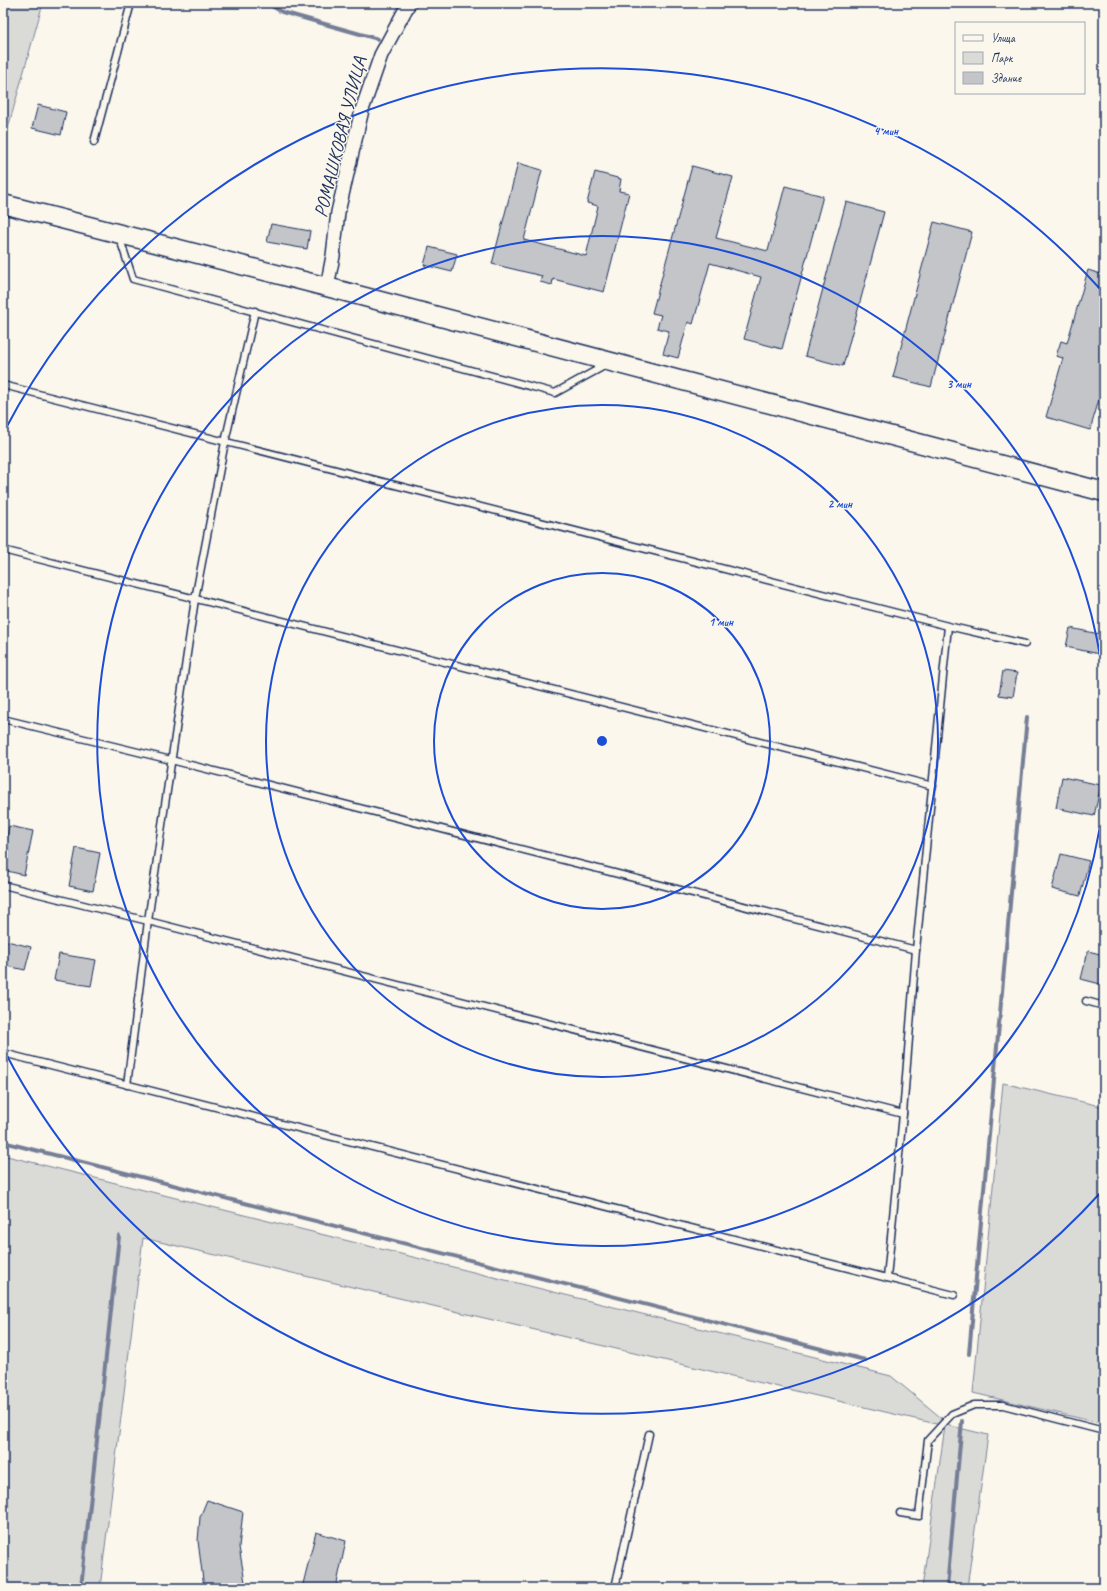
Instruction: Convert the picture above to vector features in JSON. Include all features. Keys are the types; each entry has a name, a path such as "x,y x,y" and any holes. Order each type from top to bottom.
{"street":[{"name":"РОМАШКОВАЯ УЛИЦА","path":"327,287 333,256 338,212 362,110 380,55 409,3"},
{"path":"3,204 327,287 1104,492"}],"lane":[{"path":"94,142 131,3"},
{"path":"118,234 133,279 554,393 611,362"},
{"path":"128,1085 148,921 195,599 225,442 255,311"},
{"path":"3,385 948,626 1025,644"},
{"path":"3,550 932,786"},
{"path":"887,1278 903,1114 916,950 948,626"},
{"path":"3,718 916,950"},
{"path":"3,886 148,921 903,1114"},
{"path":"1086,1001 1104,1006"},
{"path":"3,1053 954,1295"},
{"path":"900,1513 919,1516 928,1440 952,1414 974,1405 1002,1405 1104,1431"},
{"path":"616,1588 649,1434"}],"green space":[{"path":"3,3 43,3 3,146"},
{"path":"1003,1083 1104,1107 1104,1424 973,1393"},
{"path":"3,1155 891,1376 951,1426 988,1435 967,1588 922,1588 945,1426 143,1238 100,1588 3,1588"}],"building":[{"path":"38,105 66,112 61,135 32,128"},
{"path":"518,163 542,170 524,240 586,256 598,206 587,203 595,172 621,179 619,191 629,193 604,292 553,279 552,285 540,282 542,276 492,264"},
{"path":"692,166 733,177 716,238 768,251 785,186 823,196 782,349 744,339 761,277 710,263 693,324 688,322 678,358 663,354 669,331 657,328 661,315 652,313"},
{"path":"846,202 884,212 843,366 805,356"},
{"path":"934,222 972,232 931,387 893,377"},
{"path":"271,224 310,231 307,249 267,242"},
{"path":"429,247 457,254 452,272 424,265"},
{"path":"1088,270 1104,275 1104,383 1090,430 1046,417 1063,358 1056,356 1061,341 1067,343"},
{"path":"1070,628 1104,635 1104,655 1066,647"},
{"path":"1003,671 1017,673 1013,697 999,695"},
{"path":"1062,777 1101,785 1094,816 1056,808"},
{"path":"9,826 33,831 24,875 3,870 3,857"},
{"path":"76,848 100,853 93,891 69,886"},
{"path":"1061,854 1089,861 1080,896 1052,889"},
{"path":"3,940 31,947 25,970 3,965"},
{"path":"1088,951 1104,955 1104,985 1081,979"},
{"path":"59,954 96,960 91,986 54,980"},
{"path":"207,1500 243,1512 239,1547 245,1582 243,1588 204,1588 198,1541 200,1517"},
{"path":"316,1532 346,1541 336,1588 302,1588"}],"waterway":[{"path":"267,3 282,12 378,39"},
{"path":"969,1354 1027,717"},
{"path":"3,1142 865,1360"},
{"path":"81,1588 119,1236"},
{"path":"947,1588 962,1421"}]}
